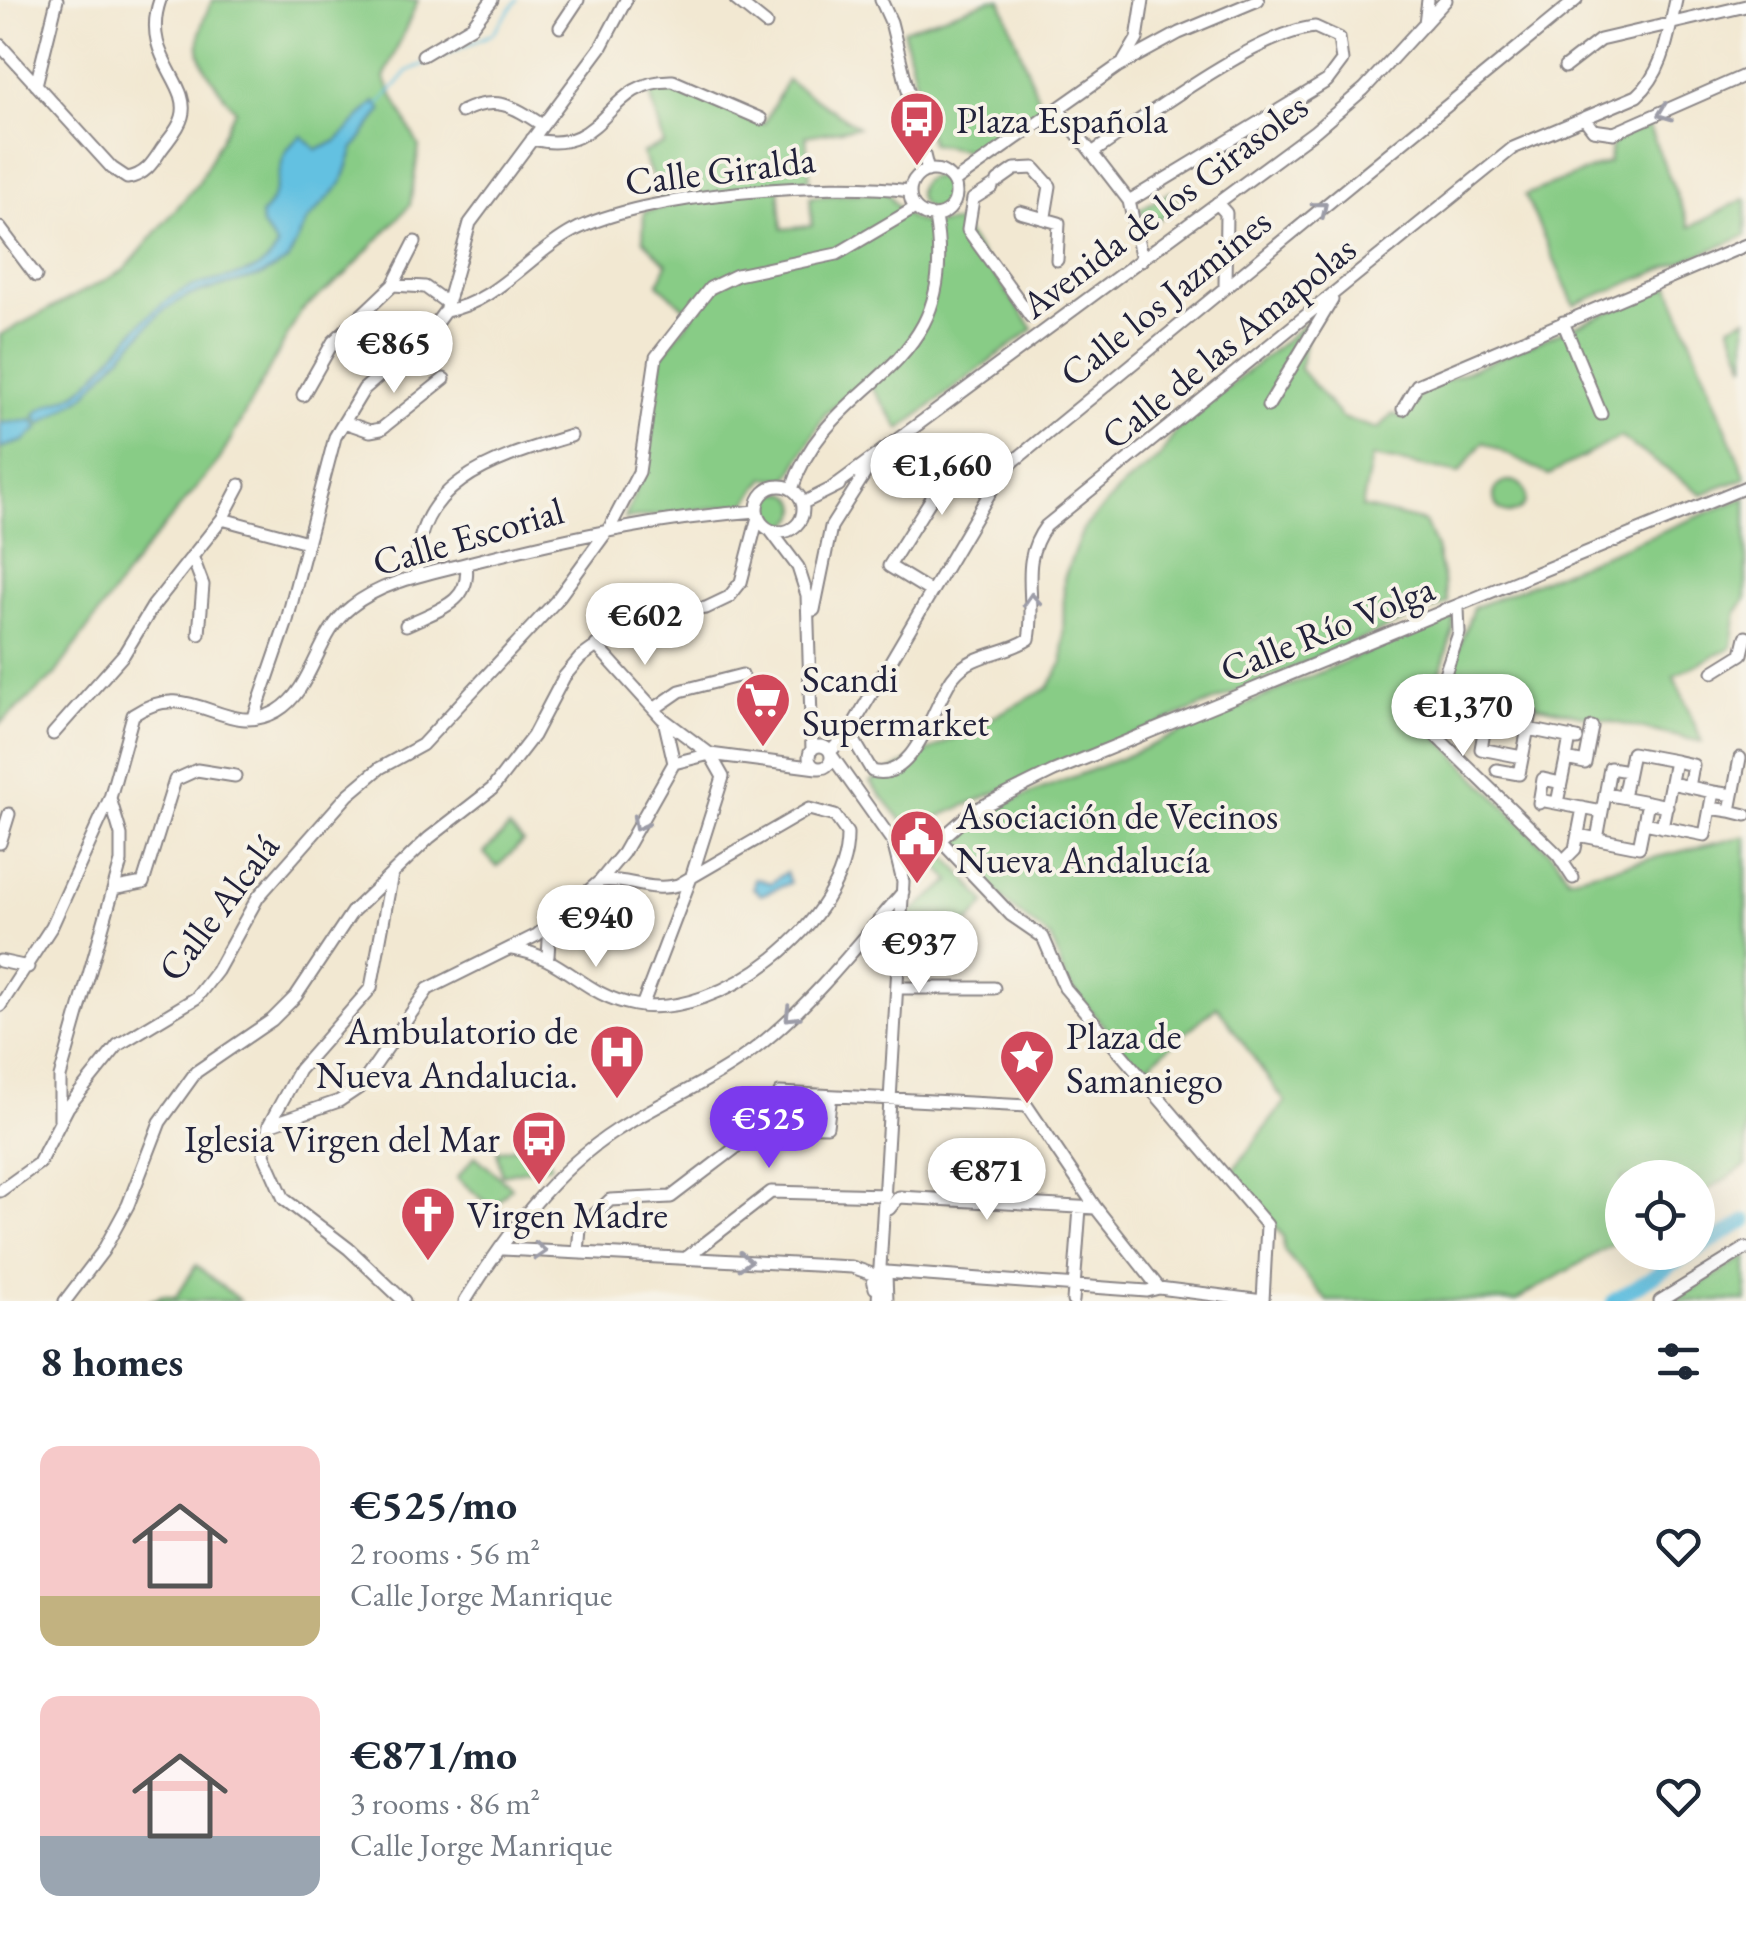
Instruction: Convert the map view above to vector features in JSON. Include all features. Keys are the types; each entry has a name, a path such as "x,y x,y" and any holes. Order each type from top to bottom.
{"street":[{"path":"36,85 57,0"},
{"path":"0,46 112,168 127,178 144,172 183,116 183,103 156,46 160,0"},
{"path":"424,54 472,26 492,0"},
{"path":"560,27 578,0"},
{"path":"736,0 766,24"},
{"path":"881,0 891,22 928,171"},
{"path":"1120,65 1137,39 1144,0"},
{"path":"954,182 1120,65 1258,0"},
{"path":"1425,23 1428,0"},
{"name":"Avenida de los Girasoles","path":"832,488 1198,218 1220,214 1238,187 1364,90 1446,0"},
{"name":"Calle los Jazmines","path":"819,768 829,751 849,732 1001,474 1224,286 1576,0"},
{"name":"Calle de las Amapolas","path":"849,732 872,771 882,774 901,766 964,665 1030,639 1033,618 1029,559 1032,545 1046,526 1514,148 1636,96 1652,82 1676,0"},
{"path":"0,1006 52,926 110,798 133,715 155,700 184,700 220,716 254,717 335,437 364,389 428,334 446,307 470,223 601,47 622,2"},
{"path":"1565,67 1600,40 1746,6"},
{"path":"1092,153 1195,83 1284,36 1315,27 1339,38 1342,61 1327,80 1130,201"},
{"path":"1137,39 1157,45"},
{"path":"1584,118 1593,130 1614,133 1746,75"},
{"path":"532,139 563,144 578,139 625,96 658,81 673,82 761,119"},
{"path":"461,112 482,102 498,101 542,125"},
{"path":"1058,109 1130,201 1142,260"},
{"path":"979,164 994,184"},
{"path":"1031,317 968,230 973,199 1015,169 1034,168 1050,186 1045,216"},
{"path":"928,171 943,172 954,182 956,200 935,217 916,208 910,191 916,178 928,171"},
{"name":"Calle Giralda","path":"446,307 481,300 570,232 631,208 851,185 910,191"},
{"name":"Calle Alcalá","path":"0,1191 39,1163 60,1119 118,1044 196,998 218,971 258,896 290,858 358,786 380,768 422,745 556,602 610,527 639,472 656,357 710,288 737,275 837,254 916,208"},
{"path":"1020,212 1056,219 1062,232 1057,260"},
{"path":"1220,214 1226,251 1224,286"},
{"path":"792,489 820,431 887,375 924,324 938,281 935,217"},
{"path":"0,228 36,276"},
{"path":"303,395 334,342 394,285 415,242"},
{"path":"1403,408 1417,385 1746,245"},
{"path":"1226,251 1242,264 1252,265"},
{"path":"394,285 425,288 446,307"},
{"path":"1268,406 1337,292"},
{"path":"1562,322 1601,414"},
{"path":"344,422 370,431 381,429 444,379"},
{"path":"417,576 421,543 444,494 471,471 571,436"},
{"name":"Avenida de los Girasoles","path":"812,618 824,545 840,507 860,476 902,438"},
{"path":"930,591 888,566 968,442"},
{"name":"Avenida de los Girasoles","path":"803,503 860,476"},
{"path":"53,734 124,654 153,606 222,519 240,484"},
{"name":"Calle Río Volga","path":"902,872 973,811 1054,771 1746,487"},
{"path":"65,1301 103,1251 128,1205 174,1097 196,1072 272,1020 296,996 352,912 392,872 492,789 533,736 564,677 596,645 626,625 663,612 706,608 729,597 741,582 755,536 760,497 771,488 792,489 803,503 800,522 789,530 771,530 755,536"},
{"path":"758,514 791,555 804,582 812,618 808,690 814,717 829,751 893,842 902,872 886,1195 887,1301"},
{"name":"Calle Escorial","path":"254,717 276,712 299,690 321,642 351,607 374,592 417,576 610,527 758,514"},
{"path":"222,519 307,542"},
{"path":"789,530 791,555"},
{"path":"192,556 204,584 199,634"},
{"path":"406,625 461,598 469,584 466,564"},
{"path":"1458,608 1460,633 1429,720 1431,731 1562,862 1573,878"},
{"path":"1713,672 1742,654 1746,637"},
{"path":"596,645 658,714 710,754 723,776"},
{"path":"658,714 680,691 742,675"},
{"path":"1489,704 1480,749 1522,757"},
{"path":"1519,774 1531,713"},
{"path":"658,714 674,763"},
{"path":"814,717 810,761 852,787"},
{"path":"1585,763 1592,727"},
{"path":"1528,729 1589,741"},
{"path":"1557,804 1570,737"},
{"path":"778,763 811,750 829,751"},
{"path":"1493,791 1500,753"},
{"path":"1623,797 1632,753 1693,765 1689,787"},
{"path":"269,1126 339,1101 360,1087 428,989 512,949 550,925 600,881 622,854 674,763 710,754 819,768"},
{"path":"642,1006 692,875 723,776 746,758"},
{"path":"1566,759 1628,771"},
{"path":"1662,827 1675,762"},
{"path":"1730,812 1741,765"},
{"path":"1596,839 1610,768"},
{"path":"117,888 143,883 175,780 198,770 235,776"},
{"path":"1497,770 1562,783"},
{"path":"1544,779 1539,804 1602,812"},
{"path":"1671,783 1733,796"},
{"path":"1644,823 1704,836 1713,792"},
{"path":"1606,794 1666,806"},
{"path":"60,1119 60,1077 117,888 121,836 110,798"},
{"path":"1578,835 1639,847 1648,802"},
{"path":"512,949 548,956 596,994 642,1006 675,1006 702,998 748,974 790,944 823,905 841,871 847,833 835,816 809,808 666,888 600,881"},
{"path":"1562,862 1575,849 1583,808"},
{"path":"1710,808 1746,814"},
{"path":"0,843 9,814"},
{"path":"884,1267 1159,1288 1176,1294 1263,1301 1267,1226 1065,988 1043,937 1011,915 940,840"},
{"path":"622,854 634,884"},
{"path":"392,872 372,988 299,1070 269,1126 264,1154 284,1199 349,1250 404,1301"},
{"path":"465,1301 532,1206 576,1162 617,1130 717,1077 764,1041 830,976 904,892"},
{"path":"548,956 550,925"},
{"path":"0,961 28,967"},
{"path":"899,988 994,988"},
{"path":"578,1252 580,1228 610,1200 671,1197 772,1120 780,1094 1027,1106 1096,1208 1159,1288"},
{"path":"772,1120 776,1125 827,1126 831,1096"},
{"path":"686,1258 780,1189 886,1195"},
{"path":"886,1212 899,1197 1096,1208"},
{"path":"1073,1301 1080,1208"},
{"path":"1660,1301 1746,1248"},
{"path":"503,1249 864,1270 874,1278 876,1301"},
{"path":"876,1301 884,1267"}],"green space":[{"path":"213,0 418,0 384,78 419,147 410,205 346,274 301,311 220,459 139,557 54,676 0,724 0,335 124,270 199,182 235,110 201,58 200,33"},
{"path":"990,0 1001,0 1043,111 983,153 931,144 903,30"},
{"path":"787,80 858,127 806,136 810,179 779,184 782,229 812,226 810,197 886,191 908,217 934,223 958,222 1033,329 900,429 868,382 825,414 788,479 765,478 746,504 625,519 648,457 661,356 693,315 658,284 667,264 643,240 644,212 665,207 642,153 664,144 649,90 692,94 764,124"},
{"path":"1648,125 1690,227 1746,198 1746,236 1574,305 1525,195 1609,162 1612,142"},
{"path":"934,177 946,181 950,193 946,205 934,209 922,205 918,193 922,181"},
{"path":"1171,192 1180,208 1148,225 1140,209"},
{"path":"1670,286 1746,478 1702,494 1620,437 1549,475 1483,442 1459,473 1372,457 1362,507 1425,522 1436,548 1448,603 909,829 870,782 1048,688 1063,662 1064,578 1083,529 1122,487 1160,457 1176,430 1309,321 1300,369 1342,418 1378,429 1393,414 1405,418 1422,390"},
{"path":"1746,318 1746,366 1730,325"},
{"path":"1510,481 1522,485 1526,497 1522,509 1510,513 1498,509 1494,497 1498,485"},
{"path":"781,492 793,497 798,509 793,521 781,526 769,521 764,509 769,497"},
{"path":"1746,497 1746,598 1737,612 1732,647 1674,676 1702,742 1446,685 1473,608"},
{"path":"1453,615 1453,630 1425,724 1558,861 1568,878 1746,836 1746,1166 1715,1185 1715,1160 1605,1160 1605,1249 1515,1301 1327,1301 1284,1251 1283,1236 1231,1173 1285,1102 1217,1006 1141,1071 1065,980 1052,939 1012,908 951,842 995,807 1122,758"},
{"path":"509,828 523,842 497,867 484,853"},
{"path":"942,851 986,903 952,942 907,940 910,913 951,881 932,861"},
{"path":"545,1141 550,1165 502,1175 497,1151"},
{"path":"475,1156 511,1187 493,1208 457,1178"},
{"path":"1746,1256 1746,1301 1673,1301"},
{"path":"196,1265 240,1301 149,1301 163,1295 176,1297"}],"water":[{"path":"375,102 382,110 354,148 342,183 307,221 288,260 263,275 187,296 161,312 84,396 41,424 35,415 82,389 167,301 193,286 262,266 277,246 262,226 261,215 274,194 286,152 302,136 317,150 337,141"},
{"path":"33,420 39,428 24,441 0,448 0,423"},
{"path":"786,872 790,883 761,895 753,888 755,878 771,883"}],"waterway":[{"path":"379,105 408,71 492,34 517,0"},
{"path":"1715,1240 1746,1221"},
{"path":"1613,1301 1664,1270"}],"place":[{"name":"Plaza Española","path":"917,168"},
{"name":"Scandi Supermarket","path":"763,749"},
{"name":"Asociación de Vecinos Nueva Andalucía","path":"917,886"},
{"name":"Ambulatorio de Nueva Andalucia.","path":"617,1101"},
{"name":"Plaza de Samaniego","path":"1027,1106"},
{"name":"Iglesia Virgen del Mar","path":"539,1187"},
{"name":"Virgen Madre","path":"428,1263"}]}
